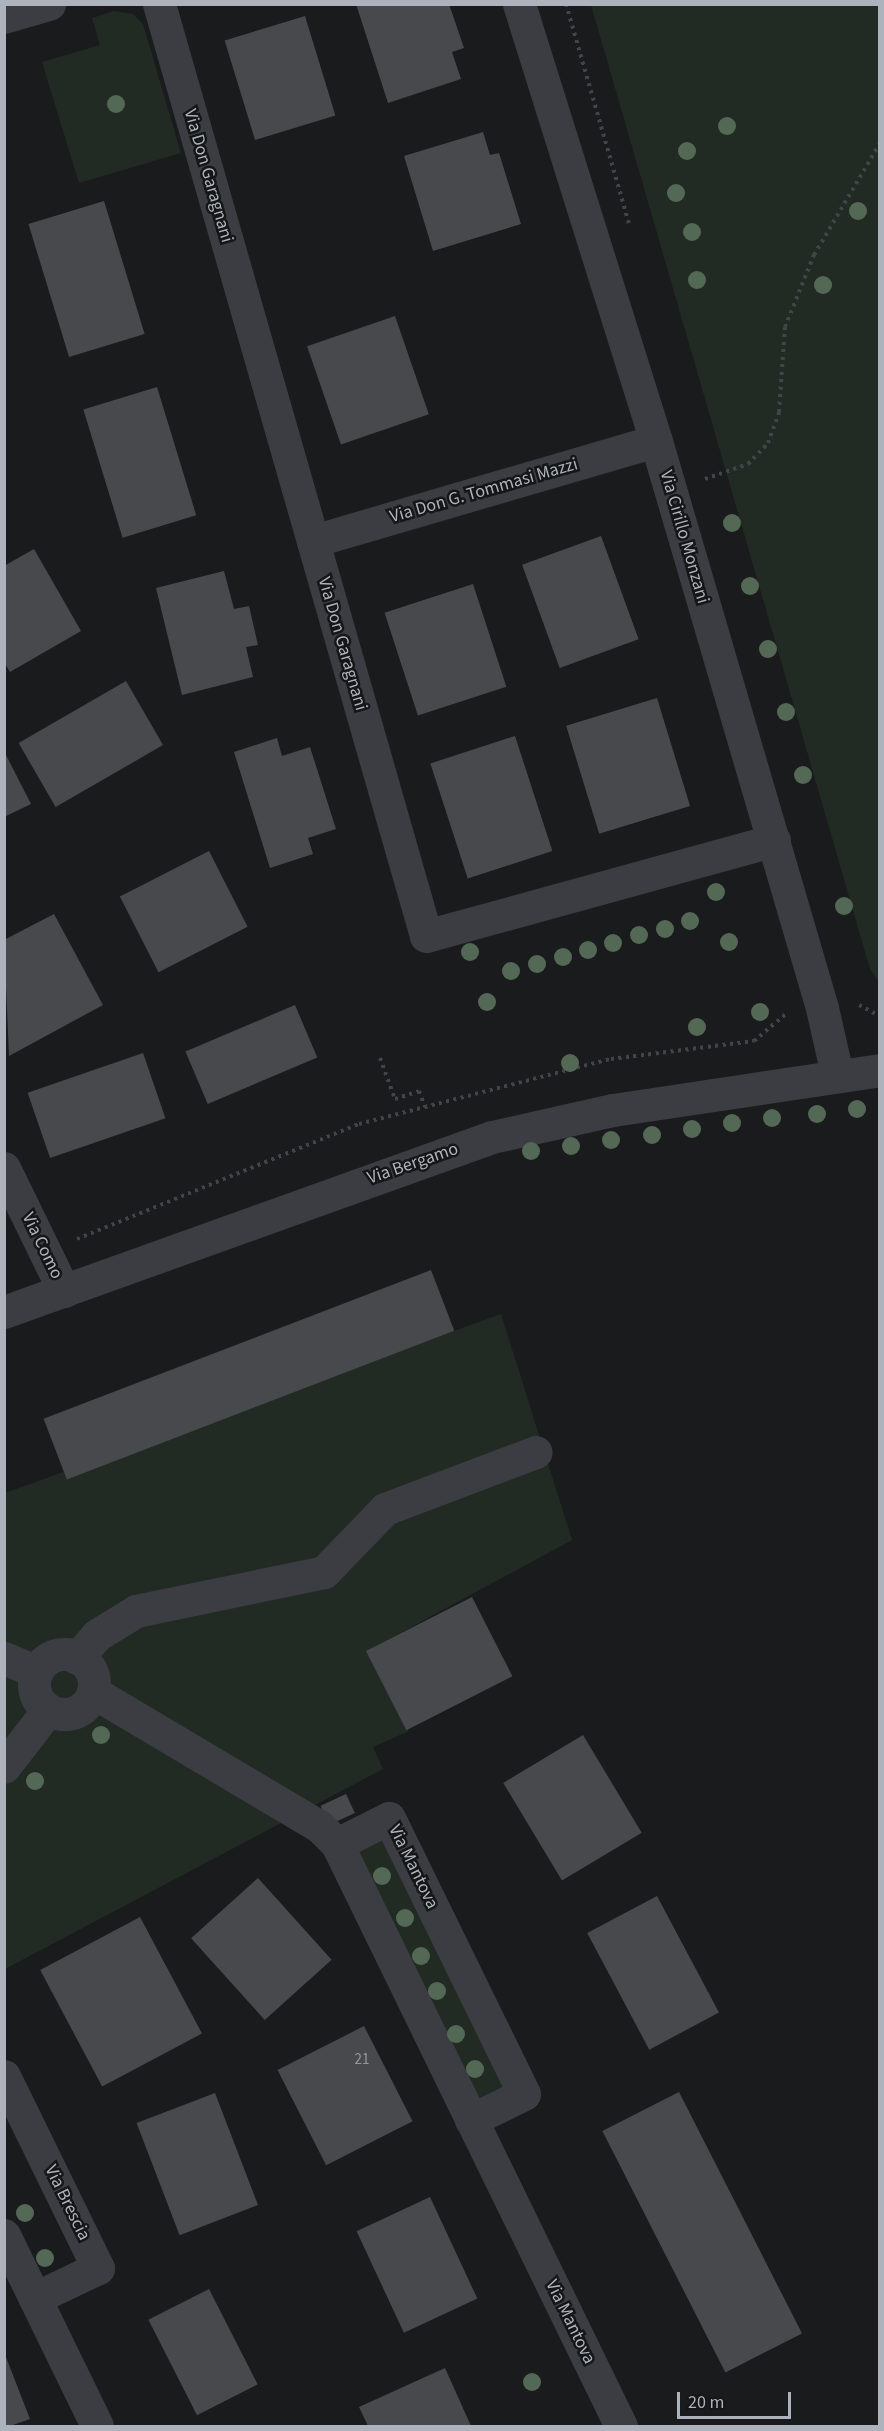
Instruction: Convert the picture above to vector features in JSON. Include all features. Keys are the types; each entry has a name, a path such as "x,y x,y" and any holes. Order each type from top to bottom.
{"street":[{"path":"4,16 49,4"},
{"name":"Via Don Garagnani","path":"159,4 426,936 774,840"},
{"name":"Via Cirillo Monzani","path":"519,4 671,491 774,840 837,1074"},
{"name":"Via Don G. Tommasi Mazzi","path":"313,541 656,441"},
{"name":"Via Bergamo","path":"4,1312 492,1137 613,1110 837,1074 879,1070"},
{"name":"Via Como","path":"4,1168 64,1291"},
{"path":"77,1658 97,1635 136,1611 324,1572 385,1509 536,1452"},
{"path":"51,1655 77,1658 94,1682 93,1692 75,1712 58,1715 48,1710 37,1696 35,1671 51,1655"},
{"path":"4,1658 35,1671"},
{"path":"93,1692 320,1827 337,1844"},
{"path":"4,1767 48,1710"},
{"name":"Via Mantova","path":"471,2120 524,2094 389,1818 337,1844 471,2120 621,2427"},
{"name":"Via Brescia","path":"4,2076 98,2268 35,2298"},
{"path":"6,2240 97,2427"}],"path":[{"path":"671,491 748,465 768,443 779,412 785,327 814,255 879,143"},
{"path":"852,1002 879,1016"},
{"path":"46,1252 359,1124 611,1059 754,1041 780,1013"},
{"path":"380,1058 395,1099 419,1090 425,1107"}],"shaded area":[{"path":"591,5 879,5 879,982 870,969"},
{"path":"114,11 133,14 143,24 181,153 79,183 42,62 100,45 92,18"},
{"path":"501,1314 572,1540 367,1651 409,1731 373,1747 383,1769 5,1969 5,1493"},
{"path":"389,1818 524,2094 471,2119 337,1843"}],"building":[{"path":"356,4 449,4 464,48 452,52 461,79 388,103"},
{"path":"305,16 335,115 255,140 225,41"},
{"path":"483,132 490,155 499,153 521,224 433,251 404,156"},
{"path":"104,201 145,334 69,357 28,224"},
{"path":"395,316 429,414 341,445 307,346"},
{"path":"157,387 196,515 123,538 83,410"},
{"path":"601,536 639,639 560,668 522,565"},
{"path":"34,549 81,631 10,672 4,662 4,566"},
{"path":"224,571 234,609 249,606 258,645 246,647 253,677 182,695 156,588"},
{"path":"473,584 506,687 418,715 385,613"},
{"path":"126,681 163,745 56,807 19,743"},
{"path":"657,698 690,806 599,834 566,726"},
{"path":"515,736 552,851 468,879 430,764"},
{"path":"277,738 282,756 310,747 336,829 308,838 313,854 270,868 234,752"},
{"path":"4,751 31,804 4,817"},
{"path":"209,851 248,927 158,972 120,896"},
{"path":"54,914 103,1005 9,1056 4,940"},
{"path":"295,1005 317,1057 208,1104 185,1051"},
{"path":"143,1053 165,1118 50,1158 28,1093"},
{"path":"431,1270 454,1331 67,1479 44,1419"},
{"path":"472,1597 512,1676 406,1730 366,1651"},
{"path":"583,1735 642,1833 562,1881 503,1783"},
{"path":"346,1794 355,1813 329,1825 321,1806"},
{"path":"258,1878 332,1960 265,2020 191,1938"},
{"path":"657,1896 719,2013 649,2050 587,1933"},
{"path":"140,1917 202,2034 102,2087 40,1970"},
{"path":"364,2026 413,2121 326,2165 278,2070"},
{"path":"679,2092 802,2333 725,2373 602,2131"},
{"path":"215,2093 258,2205 180,2235 137,2123"},
{"path":"430,2197 477,2299 404,2333 357,2231"},
{"path":"209,2289 258,2384 197,2415 148,2320"},
{"path":"4,2352 30,2419 10,2426 4,2426"},
{"path":"445,2368 471,2426 368,2426 359,2407"}]}
